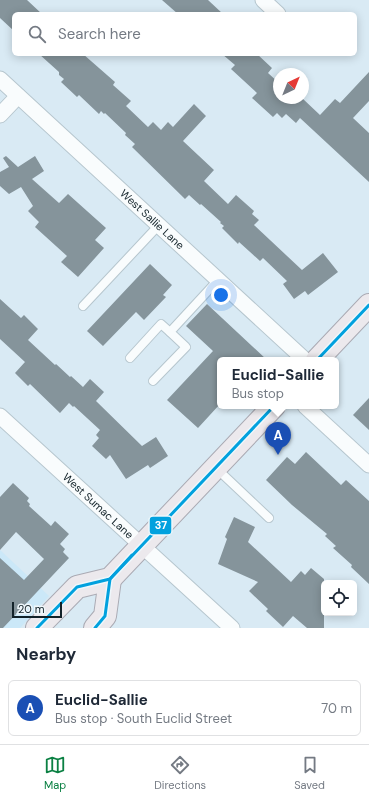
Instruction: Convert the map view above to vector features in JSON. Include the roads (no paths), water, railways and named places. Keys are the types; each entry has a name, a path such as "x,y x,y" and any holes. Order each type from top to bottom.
{"main road":[{"path":"321,357 369,305"},
{"path":"37,628 77,587 110,579 271,409"},
{"path":"95,628 105,616 110,579"}],"street":[{"path":"263,0 276,12"},
{"name":"West Sallie Lane","path":"0,79 303,357"},
{"path":"0,116 18,96"},
{"path":"308,409 369,465"},
{"name":"West Sumac Lane","path":"0,416 232,628"}],"lane":[{"path":"83,306 159,225"},
{"path":"170,332 218,280"},
{"path":"130,358 162,324 186,347 152,381"},
{"path":"215,468 269,518"}],"place":[{"name":"Euclid-Sallie","path":"278,455"}]}
